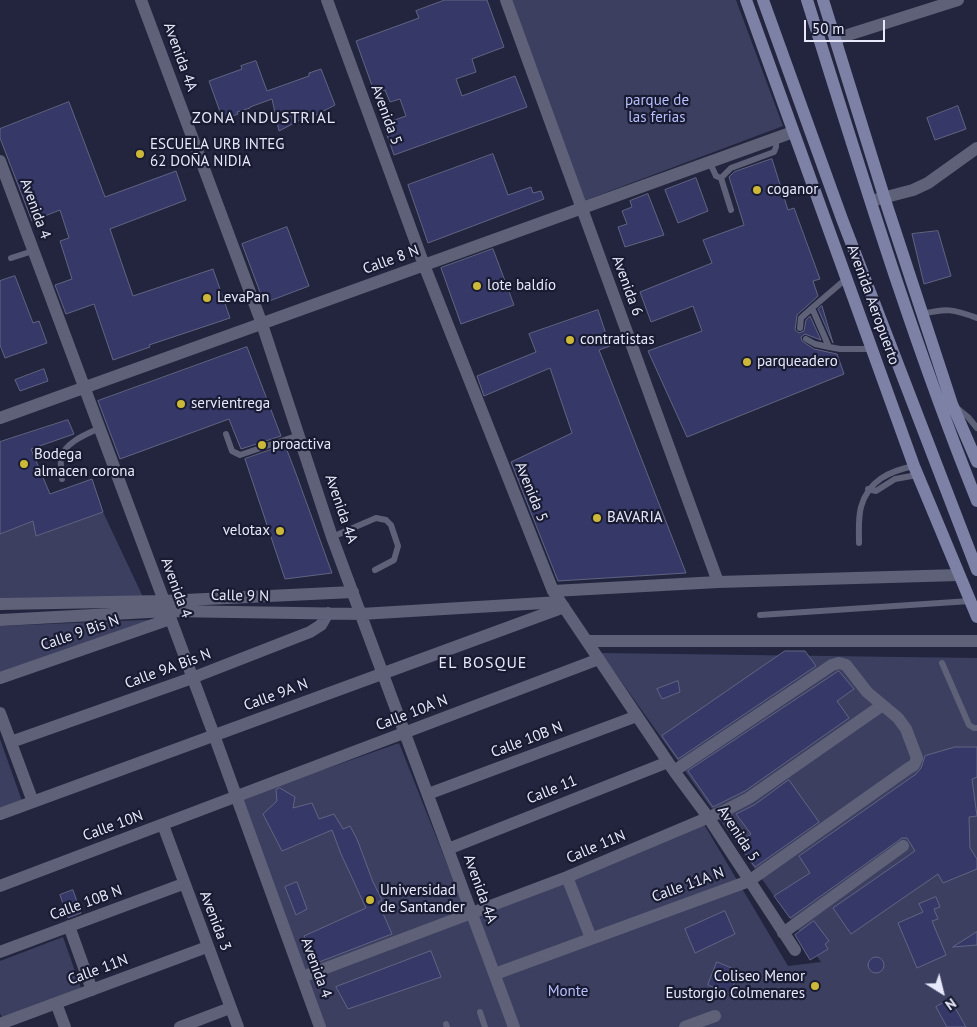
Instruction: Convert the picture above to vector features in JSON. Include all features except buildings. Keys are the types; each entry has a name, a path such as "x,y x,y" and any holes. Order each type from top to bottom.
{"main road":[{"name":"Avenida Aeropuerto","path":"746,0 915,470 977,618"},
{"name":"Avenida Aeropuerto","path":"763,0 834,197 977,570"},
{"name":"Avenida Aeropuerto","path":"807,0 871,201 952,440 977,501"},
{"path":"823,0 922,314 952,404 977,462"},
{"path":"823,214 834,197"},
{"path":"952,507 938,525 963,534"}],"street":[{"name":"Avenida 4A","path":"141,0 262,324 332,537 514,1027"},
{"name":"Avenida 5","path":"327,0 424,265 553,591 671,766 708,817 795,950"},
{"name":"Avenida 6","path":"506,0 718,582"},
{"path":"835,39 958,0"},
{"name":"Calle 8 N","path":"0,418 793,132"},
{"path":"871,201 913,190 928,183 977,148"},
{"name":"Avenida 4","path":"0,162 214,735 320,1027"},
{"path":"553,591 718,582 959,575"},
{"name":"Calle 9 N","path":"0,620 167,610 353,592"},
{"name":"Calle 9 N","path":"0,604 361,614 562,605"},
{"name":"Calle 9A N","path":"0,814 562,605"},
{"name":"Calle 9 Bis N","path":"0,678 167,610"},
{"name":"Calle 9A Bis N","path":"11,742 192,678 316,629 322,624 328,613"},
{"path":"587,642 977,641"},
{"name":"Calle 10A N","path":"236,796 599,659"},
{"name":"Calle 11","path":"448,849 671,766 832,665 839,663 846,665 866,692 881,706"},
{"name":"Calle 11N","path":"302,977 567,877 749,798 881,706"},
{"name":"Calle 11A N","path":"495,974 749,880 914,765 916,758 906,729 898,718 881,706"},
{"path":"0,713 33,802"},
{"name":"Calle 10B N","path":"428,794 637,716"},
{"name":"Calle 10N","path":"1,882 163,825 236,796"},
{"name":"Avenida 3","path":"163,825 183,884 238,1027"},
{"path":"784,933 903,846"},
{"path":"567,877 591,938"},
{"name":"Calle 10B N","path":"0,952 183,884"},
{"path":"69,926 92,990"},
{"name":"Calle 11N","path":"0,1023 207,947"},
{"path":"56,1003 65,1027"},
{"path":"180,1027 230,1008"},
{"path":"685,1027 715,1016"}],"lane":[{"path":"721,178 730,168 774,152 776,138"},
{"path":"710,163 716,176 721,178 730,210"},
{"path":"11,258 33,251"},
{"path":"800,328 801,318 847,278"},
{"path":"812,308 829,347"},
{"path":"922,314 948,309 957,310 977,318"},
{"path":"806,340 815,344 840,349 872,349"},
{"path":"952,404 968,417 977,428"},
{"path":"62,479 61,458 67,448 79,438 100,428"},
{"path":"226,434 232,451 240,455 299,435"},
{"path":"859,543 860,508 868,489 892,471 915,470"},
{"path":"332,537 376,518 386,520 391,525 398,546 394,560 375,570"},
{"path":"760,615 970,600"},
{"path":"942,663 968,725 977,728"},
{"path":"480,1012 485,1027"}],"green space":[{"name":"parque de las ferias","path":"503,0 736,0 783,126 578,203"},
{"path":"103,512 143,597 0,598 0,534 33,521 37,536"},
{"path":"167,619 0,681 0,626"},
{"name":"Monte","path":"601,653 977,658 977,1027 319,1027 235,801 399,743 466,912 702,821 788,966 821,962"},
{"path":"0,739 22,801 0,810"},
{"path":"63,937 81,988 2,1018 0,1013 0,961"}],"place":[{"name":"ESCUELA URB INTEG 62 DOÑA NIDIA","path":"140,154"},
{"name":"coganor","path":"757,190"},
{"name":"lote baldío","path":"477,286"},
{"name":"LevaPan","path":"207,298"},
{"name":"contratistas","path":"570,340"},
{"name":"parqueadero","path":"747,362"},
{"name":"servientrega","path":"181,404"},
{"name":"proactiva","path":"262,445"},
{"name":"Bodega almacen corona","path":"24,464"},
{"name":"BAVARIA","path":"597,518"},
{"name":"velotax","path":"280,531"},
{"name":"Universidad de Santander","path":"370,900"},
{"name":"Coliseo Menor Eustorgio Colmenares","path":"815,986"}],"district":[{"name":"ZONA INDUSTRIAL","path":"264,118"},
{"name":"EL BOSQUE","path":"483,663"}]}
